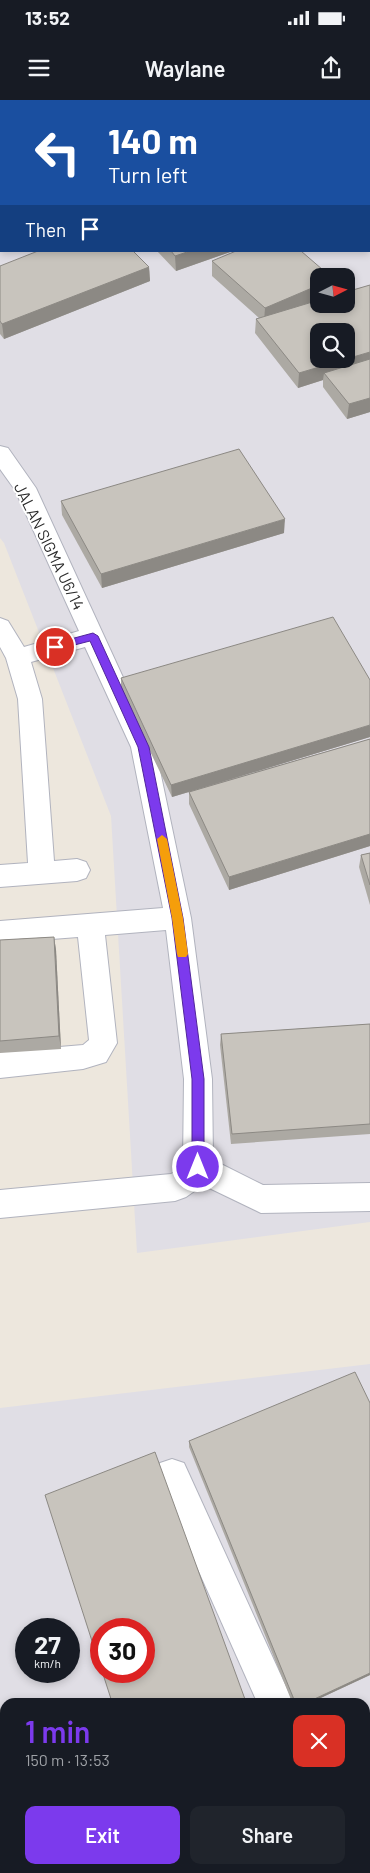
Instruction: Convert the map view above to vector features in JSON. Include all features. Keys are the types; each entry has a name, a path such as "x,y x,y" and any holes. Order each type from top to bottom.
{"street":[{"name":"JALAN SIGMA U6/14","path":"0,453 25,488 143,747 178,918 198,1079 198,1167"},
{"path":"0,626 18,657 30,699 42,873"},
{"path":"18,657 93,636"},
{"path":"0,876 77,870"},
{"path":"0,932 178,918"},
{"path":"0,1065 83,1058 96,1053 103,1043 90,925"},
{"path":"0,1204 174,1187 191,1178 198,1167 261,1199 370,1197"},
{"path":"172,1475 273,1698"}],"shaded area":[{"path":"0,252 369,252 370,1222 137,1253 111,816 4,543 0,538"},
{"path":"370,1364 370,1698 0,1698 0,1408"}],"building":[{"path":"35,252 134,252 149,267 2,324 0,321 0,266"},
{"path":"172,252 187,252 175,256"},
{"path":"234,252 302,252 321,268 310,268 310,289 265,308 212,261"},
{"path":"370,285 370,352 355,356 355,323 310,323 310,368 316,368 299,373 256,319 310,303 310,313 355,313 355,289"},
{"path":"370,359 370,398 349,404 324,373 340,368 355,368 355,364"},
{"path":"239,449 285,519 101,574 61,501"},
{"path":"333,617 370,680 370,725 171,785 121,678"},
{"path":"370,739 370,834 229,877 189,792"},
{"path":"370,853 370,885 361,855"},
{"path":"54,937 59,1036 0,1041 0,940"},
{"path":"370,1024 370,1124 232,1134 221,1034"},
{"path":"355,1372 370,1403 370,1673 317,1698 293,1698 189,1441"},
{"path":"155,1452 245,1698 111,1698 106,1683 155,1683 155,1618 90,1618 90,1635 45,1495"}],"slow traffic":[{"path":"162,839 178,918 182,954"}],"route":[{"path":"55,647 93,636 143,747 178,918 198,1079 198,1167"}]}
